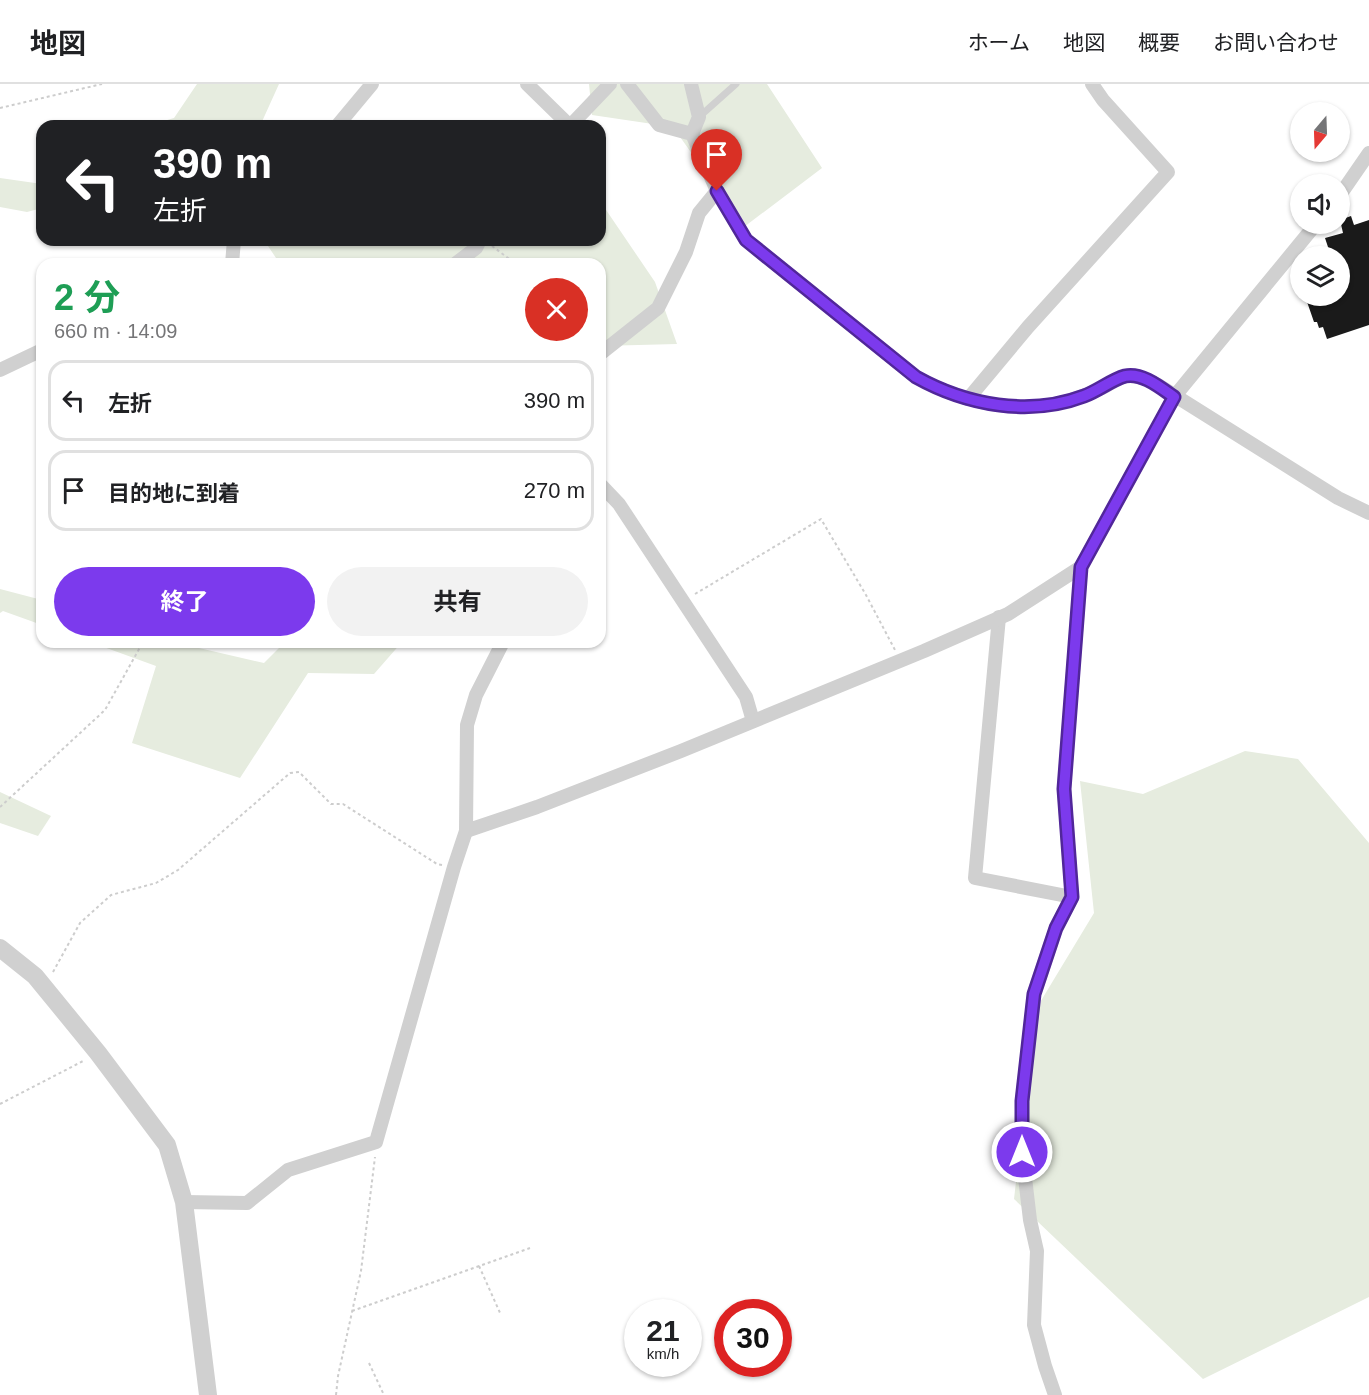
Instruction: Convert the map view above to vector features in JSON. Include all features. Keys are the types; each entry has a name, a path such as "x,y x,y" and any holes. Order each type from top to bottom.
{"street":[{"path":"342,120 372,84"},
{"path":"527,84 564,120"},
{"path":"576,120 610,84"},
{"path":"627,84 659,125 692,134"},
{"path":"691,84 699,117 692,134 717,191 746,240 916,377 968,399 1012,407 1053,405 1083,396 1125,376 1139,376 1158,385 1338,498 1369,513"},
{"path":"968,399 1028,327 1168,172 1103,100 1092,84"},
{"path":"1350,181 1369,153"},
{"path":"606,349 658,308 686,252 699,213 717,191"},
{"path":"1055,1395 1034,1324 1037,1251 1030,1220 1022,1152 1022,1101 1034,994 1056,928 1072,897 1064,789 1081,567 1174,397 1308,234"},
{"path":"463,258 477,246"},
{"path":"0,370 36,353"},
{"path":"606,490 619,504 746,697 753,721"},
{"path":"466,831 537,807 900,661 999,617 1081,567"},
{"path":"999,617 975,878 1072,897"},
{"path":"184,1202 247,1203 288,1170 376,1142 466,831 467,725 476,695 500,648"},
{"path":"0,948 34,976 98,1053 167,1144 184,1202 208,1395"}],"lane":[{"path":"699,117 736,84"}],"path":[{"path":"0,108 102,84"},
{"path":"492,246 508,258"},
{"path":"683,601 821,519 866,595 900,661"},
{"path":"0,807 105,710 141,648"},
{"path":"45,989 80,923 111,895 156,883 178,870 290,772 299,772 331,804 343,804 437,864 454,867"},
{"path":"0,1104 98,1053"},
{"path":"336,1395 361,1271 376,1142"},
{"path":"352,1311 530,1248"},
{"path":"479,1266 501,1315"},
{"path":"369,1363 383,1393 381,1395"}],"shaded area":[{"path":"197,84 279,84 263,120 167,120 174,118"},
{"path":"589,84 767,84 822,168 744,227 673,127 592,115"},
{"path":"0,178 36,183 36,210 27,212 0,207"},
{"path":"606,210 655,282 677,344 606,346 606,258 276,258 268,246 606,246"},
{"path":"0,589 36,598 36,623 3,611 0,613"},
{"path":"106,648 199,648 264,663 279,648 397,648 374,674 308,673 240,778 132,743 156,666"},
{"path":"1245,751 1298,759 1369,843 1369,1297 1203,1379 1014,1199 1036,1009 1094,913 1080,781 1143,794"},
{"path":"0,792 51,816 38,836 0,823"}],"building":[{"path":"1350,216 1354,225 1369,220 1369,325 1327,339 1323,327 1319,328 1317,322 1314,322 1308,306 1350,306 1350,246 1328,246 1325,238 1350,234"}],"route":[{"path":"717,191 746,240 836,314 928,384 968,399 1012,407 1053,405 1083,396 1125,376 1139,376 1158,385 1174,397 1081,567 1064,789 1072,897 1056,928 1034,994 1022,1101 1022,1152"}]}
